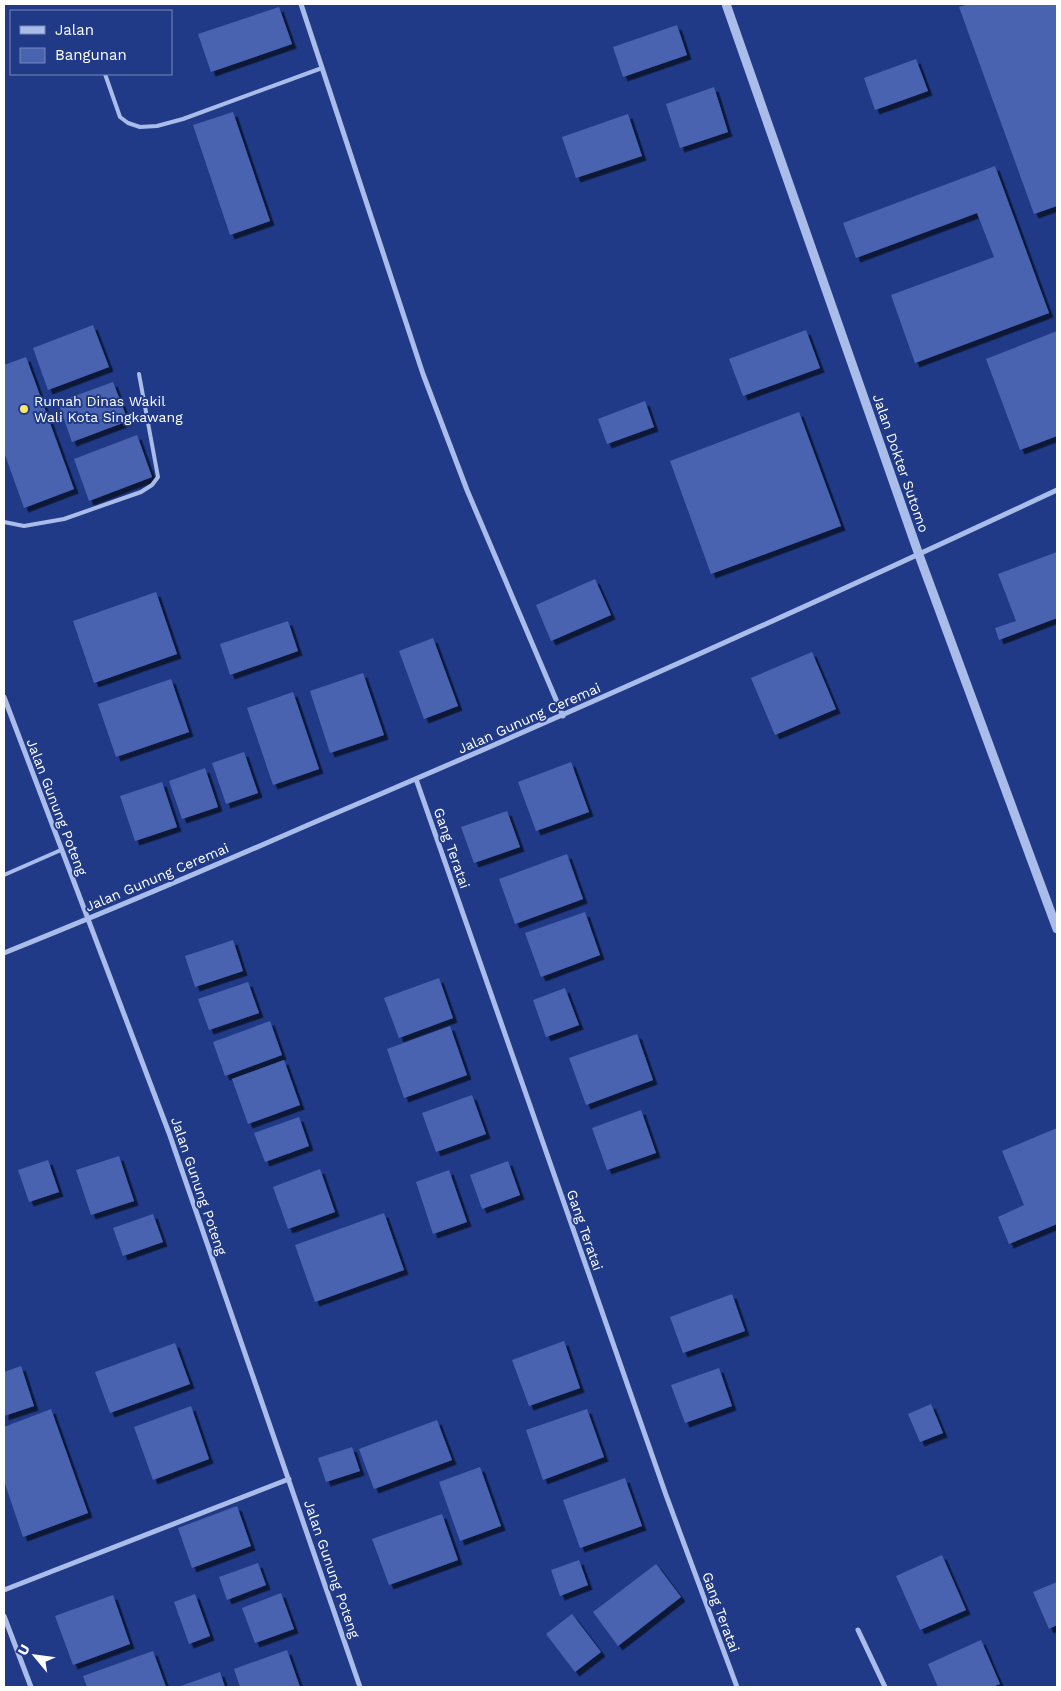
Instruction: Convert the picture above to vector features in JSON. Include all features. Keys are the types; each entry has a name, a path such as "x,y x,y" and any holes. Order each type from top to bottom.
{"street":[{"path":"301,4 423,374 467,490 563,716"},
{"name":"Jalan Dokter Sutomo","path":"726,4 919,555 1057,929"},
{"name":"Jalan Gunung Ceremai","path":"4,953 563,716 919,555 1057,490"},
{"name":"Jalan Gunung Poteng","path":"4,698 169,1132 360,1687"},
{"name":"Gang Teratai","path":"416,779 649,1449 737,1687"},
{"path":"4,1590 289,1479"},
{"path":"4,1616 31,1687"},
{"path":"858,1630 885,1687"}],"lane":[{"path":"105,75 120,117 128,123 140,127 157,126 183,119 322,68"},
{"path":"4,522 24,526 64,519 141,492 152,485 158,477 139,374"},
{"path":"4,874 61,850"}],"building":[{"path":"969,4 1057,4 1057,206 1034,214 959,7"},
{"path":"279,7 292,44 211,72 198,34"},
{"path":"677,25 687,55 623,77 613,47"},
{"path":"916,59 928,91 875,110 864,78"},
{"path":"714,87 728,132 680,148 666,104"},
{"path":"233,112 270,221 230,235 193,125"},
{"path":"628,114 642,156 576,178 562,137"},
{"path":"995,166 1049,313 915,363 891,295 994,257 977,213 856,258 843,223"},
{"name":"Rumah Dinas Wakil Wali Kota Singkawang","path":"93,325 109,367 48,390 33,348"},
{"path":"806,330 820,368 743,396 729,359"},
{"path":"1057,331 1057,436 1020,450 986,359"},
{"name":"Rumah Dinas Wakil Wali Kota Singkawang","path":"26,357 74,489 24,508 4,452 4,365"},
{"name":"Rumah Dinas Wakil Wali Kota Singkawang","path":"113,382 128,421 72,442 58,402"},
{"path":"645,401 654,427 607,444 598,419"},
{"path":"799,412 841,526 711,574 670,461"},
{"name":"Rumah Dinas Wakil Wali Kota Singkawang","path":"137,435 152,477 89,501 74,459"},
{"path":"1057,552 1057,618 999,640 995,628 1016,621 998,574"},
{"path":"595,579 611,615 551,641 536,605"},
{"path":"156,592 177,654 94,683 73,621"},
{"path":"288,621 298,651 230,675 220,644"},
{"path":"433,638 458,706 424,719 399,651"},
{"path":"812,652 836,709 775,735 751,678"},
{"path":"363,673 384,735 330,753 310,691"},
{"path":"171,679 189,732 116,757 98,704"},
{"path":"293,692 319,769 273,785 247,708"},
{"path":"244,752 258,793 226,804 212,763"},
{"path":"571,762 589,812 536,831 518,782"},
{"path":"205,768 218,807 182,819 169,781"},
{"path":"162,782 177,827 135,841 120,796"},
{"path":"507,811 520,847 474,863 461,827"},
{"path":"567,854 583,899 515,924 499,879"},
{"path":"585,912 600,955 541,977 525,933"},
{"path":"233,940 243,971 195,987 185,956"},
{"path":"439,978 453,1018 399,1038 384,998"},
{"path":"248,982 259,1013 209,1030 198,999"},
{"path":"565,988 579,1025 546,1037 533,1000"},
{"path":"270,1021 282,1055 225,1076 213,1042"},
{"path":"450,1026 467,1075 404,1098 387,1049"},
{"path":"637,1034 653,1080 586,1105 569,1058"},
{"path":"284,1060 300,1105 248,1124 232,1079"},
{"path":"472,1095 486,1134 436,1152 422,1113"},
{"path":"641,1110 656,1153 607,1170 592,1128"},
{"path":"299,1117 309,1146 265,1162 254,1133"},
{"path":"1057,1128 1057,1224 1009,1244 998,1217 1024,1205 1002,1151"},
{"path":"119,1156 134,1201 91,1215 76,1170"},
{"path":"48,1160 59,1192 29,1202 18,1170"},
{"path":"508,1161 520,1195 482,1209 470,1175"},
{"path":"320,1169 335,1212 288,1229 273,1187"},
{"path":"449,1170 467,1222 433,1234 416,1182"},
{"path":"384,1213 404,1270 315,1302 295,1245"},
{"path":"153,1214 163,1242 123,1256 113,1228"},
{"path":"732,1294 745,1331 683,1353 670,1317"},
{"path":"564,1341 580,1388 529,1406 512,1360"},
{"path":"175,1343 190,1384 110,1413 95,1372"},
{"path":"21,1366 34,1406 4,1416 4,1372"},
{"path":"719,1368 732,1406 685,1423 671,1385"},
{"path":"931,1404 943,1433 920,1442 908,1414"},
{"path":"191,1406 209,1459 153,1480 134,1427"},
{"path":"51,1409 88,1513 23,1537 4,1481 4,1427"},
{"path":"587,1409 604,1457 543,1480 526,1430"},
{"path":"437,1420 452,1460 374,1489 359,1449"},
{"path":"352,1447 360,1471 326,1482 318,1458"},
{"path":"480,1467 501,1526 460,1541 439,1482"},
{"path":"625,1478 642,1526 580,1548 563,1500"},
{"path":"237,1506 251,1546 192,1568 178,1528"},
{"path":"442,1514 458,1560 389,1585 372,1539"},
{"path":"942,1555 966,1610 920,1630 896,1576"},
{"path":"579,1560 588,1585 560,1596 551,1570"},
{"path":"258,1563 266,1585 227,1600 219,1577"},
{"path":"656,1564 681,1597 618,1646 593,1612"},
{"path":"1057,1582 1057,1625 1049,1629 1033,1592"},
{"path":"281,1593 294,1629 255,1643 242,1608"},
{"path":"195,1594 210,1636 189,1644 174,1602"},
{"path":"113,1595 130,1644 73,1665 55,1616"},
{"path":"572,1614 601,1652 575,1672 546,1634"},
{"path":"981,1640 1000,1684 992,1687 938,1687 928,1664"},
{"path":"287,1650 300,1687 240,1687 234,1669"},
{"path":"153,1651 166,1687 87,1687 83,1676"},
{"path":"220,1672 225,1687 178,1687"}],"place":[{"name":"Rumah Dinas Wakil Wali Kota Singkawang","path":"24,409"}]}
